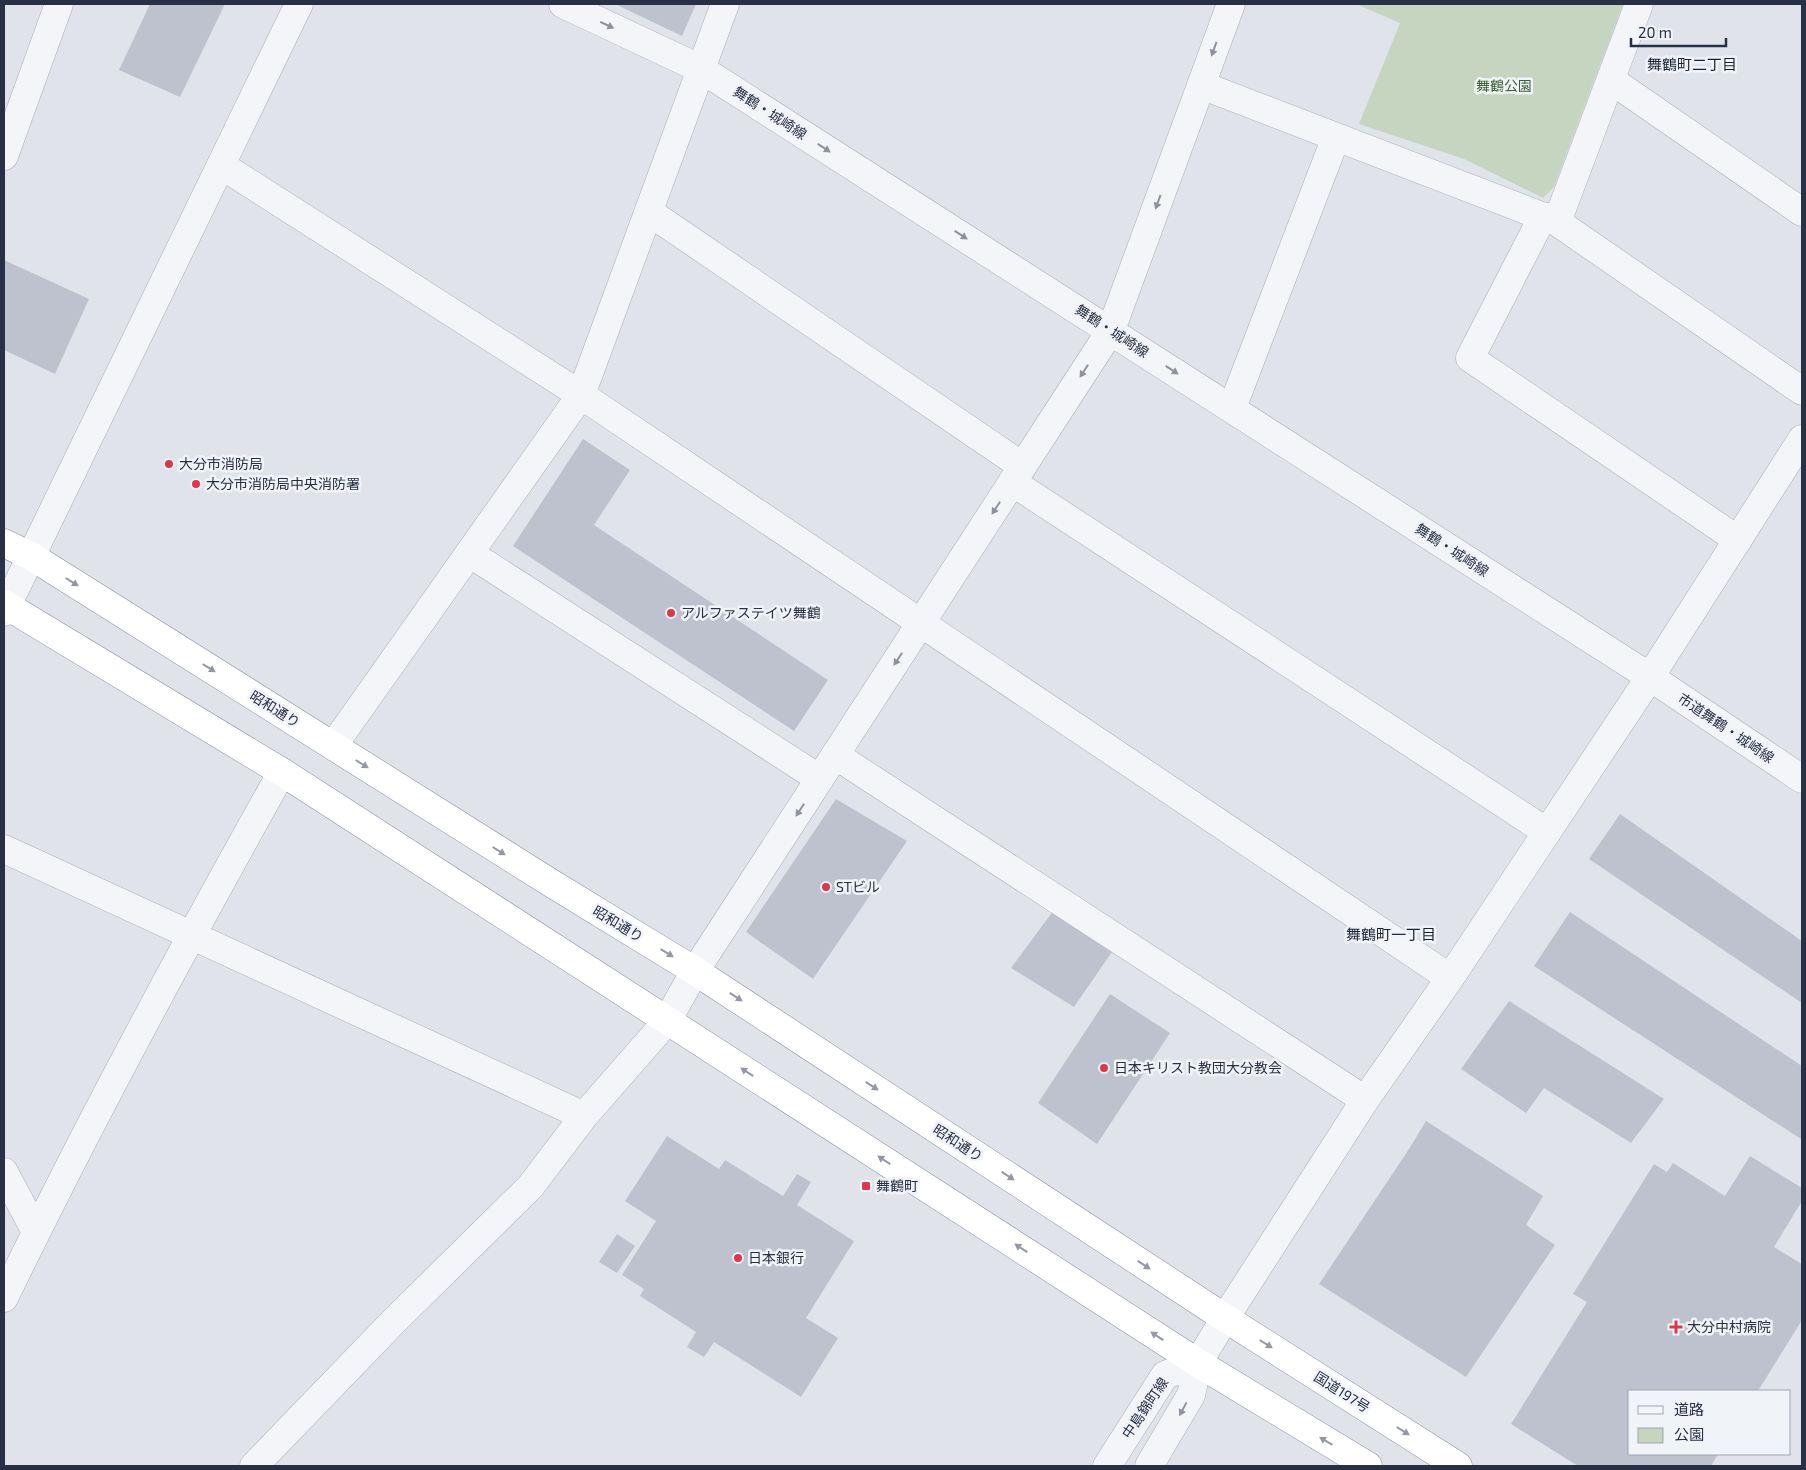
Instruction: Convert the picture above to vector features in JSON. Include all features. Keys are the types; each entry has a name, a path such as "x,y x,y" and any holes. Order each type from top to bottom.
{"highway":[{"name":"昭和通り","path":"4,543 31,556 550,883 695,970 1225,1318"},
{"path":"5,607 282,772 1198,1363 1368,1466"},
{"name":"国道197号","path":"1225,1318 1458,1466"}],"street":[{"path":"4,156 59,4"},
{"path":"5,607 300,4"},
{"name":"舞鶴・城崎線","path":"563,4 701,69 1650,677"},
{"path":"332,746 581,395 725,4"},
{"path":"254,1466 394,1322 530,1187 584,1116 667,1020 695,970 1111,330 1231,4"},
{"path":"1639,4 1611,80 1550,219 1470,358 1738,540"},
{"path":"1611,80 1802,212"},
{"path":"1201,85 1550,219 1802,391"},
{"path":"1232,408 1336,137"},
{"path":"221,165 581,395 1450,978"},
{"path":"649,212 1017,474 1547,832"},
{"path":"1149,1466 1191,1395 1198,1363 1225,1318 1366,1100 1450,978 1650,677 1802,439"},
{"path":"469,554 820,779"},
{"name":"市道舞鶴・城崎線","path":"1650,677 1802,779"},
{"path":"836,755 1366,1100"},
{"path":"4,1298 36,1232 191,935 282,772"},
{"path":"4,849 584,1116"},
{"path":"4,1172 36,1232"},
{"name":"中島錦町線","path":"1107,1466 1165,1375 1198,1363"}],"green space":[{"name":"舞鶴公園","path":"1356,4 1623,4 1554,187 1543,198 1464,159 1359,124 1400,23"}],"building":[{"path":"150,4 225,4 180,97 119,70"},
{"path":"615,4 696,4 682,36"},
{"path":"4,260 89,299 55,374 4,350"},
{"name":"アルファステイツ舞鶴","path":"583,439 630,470 594,525 828,680 794,731 513,546"},
{"name":"STビル","path":"836,799 907,841 813,979 746,932"},
{"path":"1620,814 1802,941 1802,1003 1589,859"},
{"path":"1054,910 1114,949 1074,1007 1011,968"},
{"path":"1570,912 1802,1066 1801,1139 1534,966"},
{"name":"日本キリスト教団大分教会","path":"1110,994 1170,1033 1097,1144 1038,1103"},
{"path":"1509,1001 1664,1099 1631,1143 1544,1088 1526,1113 1461,1069"},
{"path":"1426,1121 1543,1196 1526,1225 1555,1245 1466,1377 1319,1284"},
{"name":"日本銀行","path":"667,1136 719,1169 725,1160 783,1196 797,1174 811,1182 797,1205 854,1241 806,1318 838,1338 801,1397 714,1342 704,1357 687,1347 696,1332 640,1296 644,1289 622,1275 656,1221 625,1201"},
{"name":"大分中村病院","path":"1750,1156 1802,1188 1802,1201 1774,1247 1802,1264 1802,1320 1759,1390 1628,1390 1628,1455 1717,1455 1711,1466 1578,1466 1511,1424 1587,1302 1573,1294 1654,1164 1667,1172 1673,1163 1725,1196"},
{"path":"617,1234 635,1246 617,1273 599,1262"}],"place":[{"name":"大分市消防局","path":"169,464"},
{"name":"大分市消防局中央消防署","path":"196,484"},
{"name":"アルファステイツ舞鶴","path":"671,613"},
{"name":"STビル","path":"826,887"},
{"name":"日本キリスト教団大分教会","path":"1104,1068"},
{"name":"舞鶴町","path":"866,1186"},
{"name":"日本銀行","path":"738,1258"},
{"name":"大分中村病院","path":"1676,1327"}],"district":[{"name":"舞鶴町二丁目","path":"1692,65"},
{"name":"舞鶴町一丁目","path":"1391,935"}]}
